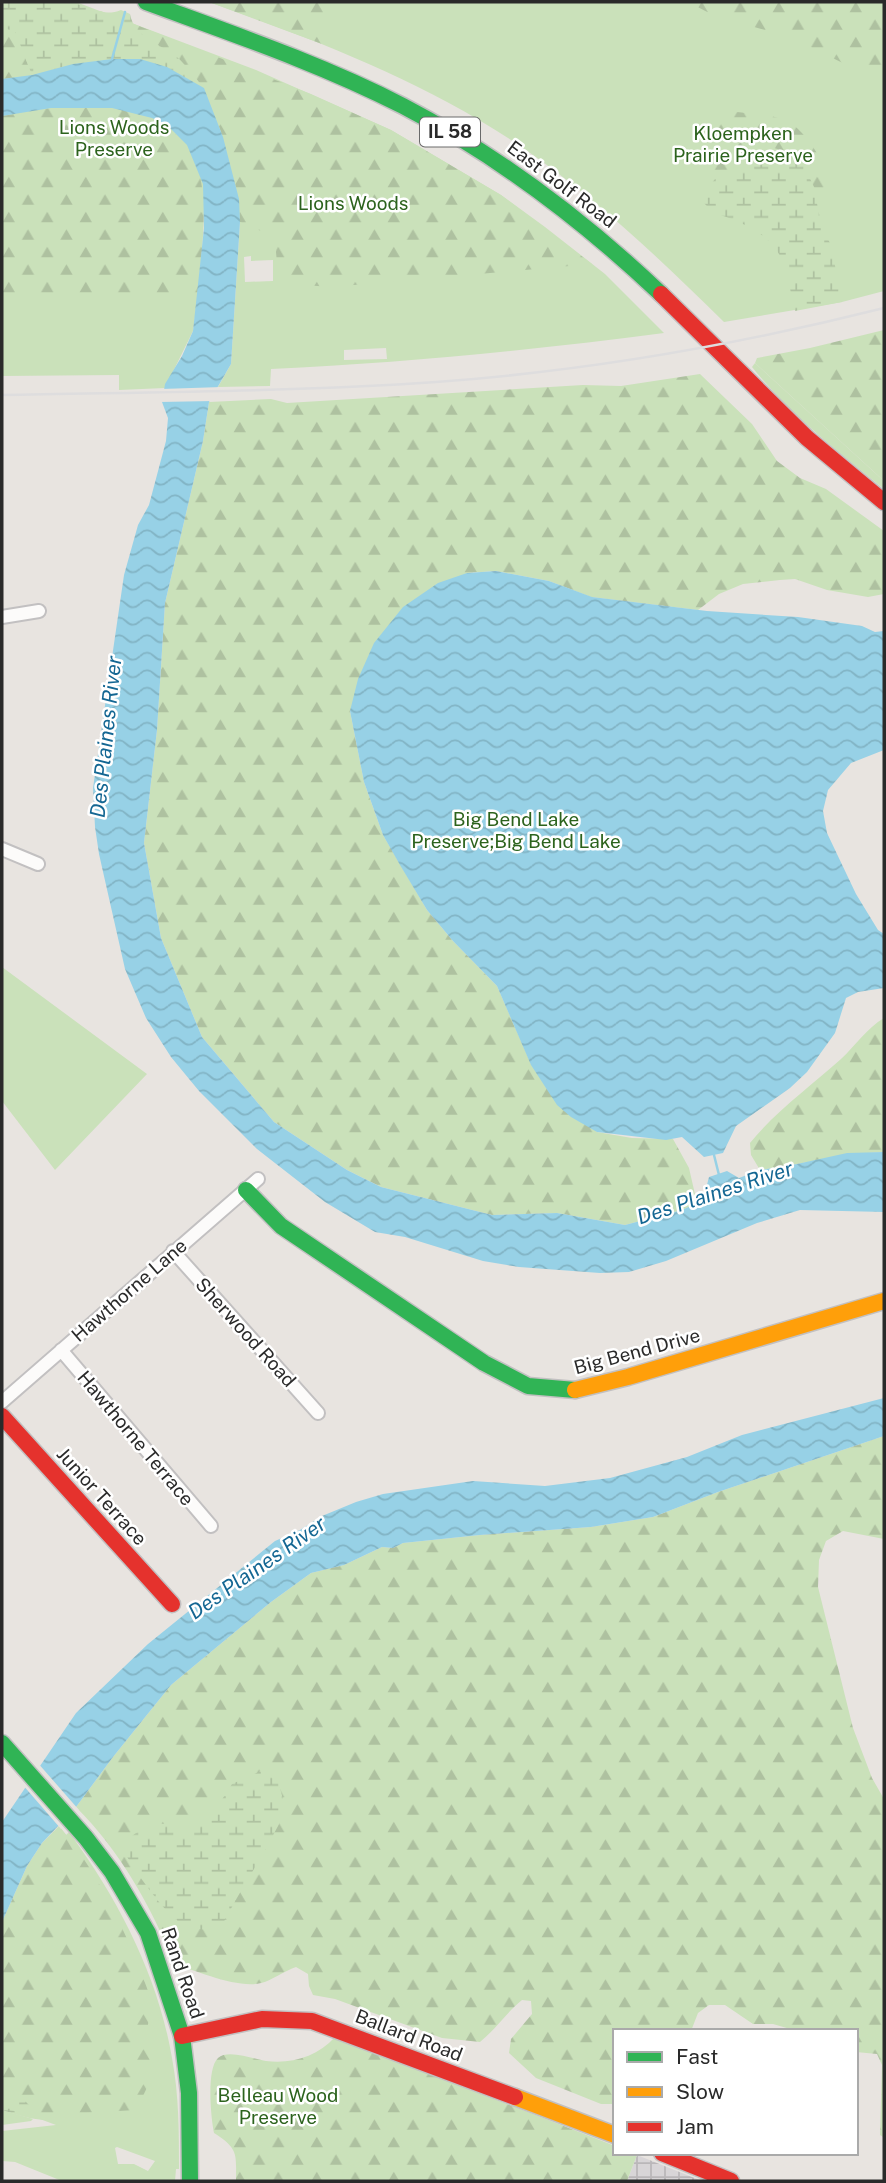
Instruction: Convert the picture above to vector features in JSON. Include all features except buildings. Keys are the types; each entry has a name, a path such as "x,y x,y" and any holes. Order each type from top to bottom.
{"street":[{"name":"East Golf Road","path":"146,2 290,56 372,91 435,123 494,159 547,196 635,268 812,444 884,502"},
{"path":"2,617 39,611"},
{"path":"2,849 38,864"},
{"name":"Hawthorne Lane","path":"2,1402 252,1184"},
{"name":"Big Bend Drive","path":"252,1184 281,1226 484,1363 528,1386 572,1391 884,1301"},
{"name":"Sherwood Road","path":"173,1251 318,1413"},
{"name":"Hawthorne Terrace","path":"61,1350 211,1526"},
{"name":"Junior Terrace","path":"2,1416 172,1604"},
{"name":"Rand Road","path":"2,1743 74,1824 112,1872 148,1933 182,2036 189,2093 190,2181"},
{"name":"Ballard Road","path":"182,2036 258,2018 289,2017 312,2021 613,2134"},
{"path":"667,2155 731,2181"}],"shaded area":[{"path":"637,2155 702,2181 627,2181"}],"green space":[{"path":"60,1 107,13 121,10 130,14 143,35 178,58 204,88 190,79 73,64 32,75 15,31 2,28 2,2"},
{"name":"Lions Woods Preserve","path":"2,2 76,2 256,70 391,130 501,195 545,227 605,274 664,333 468,355 271,369 270,386 218,387 231,364 240,222 204,206 193,331 165,388 119,390 119,375 2,376","holes":["251,256 251,261 273,260 273,281 245,282 244,257","386,348 387,359 344,360 344,350"]},
{"name":"Kloempken Prairie Preserve","path":"209,2 884,2 884,291 842,302 724,322 602,208 550,167 486,124 371,65"},
{"path":"209,2 333,2 322,44"},
{"path":"688,2 884,2 884,95 861,72 790,37 715,16"},
{"name":"Lions Woods","path":"2,10 57,15 101,11 311,94 391,130 501,195 592,264 331,287 291,284 278,274 277,238 240,222 239,199 223,137 204,88 178,58 159,46 16,35 32,75 2,79"},
{"path":"107,107 150,118 175,134 191,153 200,176 204,202 198,294 2,294 2,116 51,108"},
{"path":"737,112 784,120 807,138 821,161 829,186 830,198 823,213 814,219 723,185 709,164 713,136 717,124"},
{"path":"774,148 791,153 802,162 815,189 820,224 831,245 842,302 795,311 785,268 775,248 755,230 716,213 702,201 706,190 715,179 741,170 748,160"},
{"path":"884,330 884,481 755,363 757,358"},
{"path":"755,363 884,481 884,489 798,416 752,367"},
{"path":"700,374 752,424 777,461 800,478 826,489 884,531 884,594 868,597 827,590 795,579 780,580 743,584 719,594 698,610 591,597 549,581 496,571 467,573 350,711 364,782 383,835 427,910 497,986 531,1064 597,1132 632,1138 673,1139 689,1168 697,1203 682,1210 625,1225 557,1213 492,1215 381,1187 347,1170 274,1122 202,1037 161,938 144,843 157,730 165,603 203,441 209,402 271,399 287,403 583,385 621,386"},
{"path":"2,967 147,1074 55,1170 2,1101"},
{"path":"884,1018 884,1152 760,1170 751,1155 750,1143 782,1109"},
{"path":"884,1436 884,1539 843,1531 826,1541 819,1560 818,1587 853,1728 872,1778 884,1799 883,2137 880,2135 882,2065 877,2054 858,2052 858,2029 790,2029 773,2024 753,2024 725,2005 709,2005 698,2013 692,2029 613,2029 613,2104 601,2104 536,2078 509,2053 511,2039 532,2014 531,2001 522,2000 480,2042 442,2038 335,1999 313,1995 308,1974 296,1967 265,1982 241,1984 174,1964 156,1922 121,1861 76,1807 171,1685 271,1602 311,1573 344,1565 382,1547 393,1548 403,1543 480,1535 591,1527 653,1517"},
{"path":"261,1771 278,1781 286,1810 220,1929 200,1929 181,1923 159,1901 129,1861 125,1853 129,1838 150,1823 186,1825 212,1815 232,1784"},
{"path":"59,1826 66,1835 69,1832 90,1861 121,1914 147,1969 157,1998 166,2028 176,2086 179,2169 176,2169 175,2181 62,2181 15,2162 2,2161 2,2131 56,2125 2,2105 2,1922","holes":["115,2148 155,2161 148,2171 134,2164 118,2164"]},
{"path":"59,1826 103,1890 137,1963 155,2011 148,2023 151,2074 135,2110 69,2114 54,2120 45,2120 2,2110 2,1922 27,1866 42,1843"},
{"name":"Belleau Wood Preserve","path":"335,2037 613,2145 613,2155 637,2155 627,2181 236,2181 232,2148 214,2133 211,2083 214,2064 218,2058 234,2054 266,2061 295,2060 304,2058"},
{"path":"2,2093 26,2102 32,2108 28,2112 2,2110"},
{"path":"2,2110 33,2119 2,2125"}],"water":[{"name":"Des Plaines River","path":"112,59 140,59 167,67 204,88 223,137 239,199 240,222 231,364 209,402 203,441 165,603 157,730 144,843 161,938 202,1037 274,1122 347,1170 381,1187 492,1215 557,1213 625,1225 682,1210 703,1200 709,1177 727,1171 739,1178 760,1170 847,1153 884,1152 884,1212 800,1210 757,1223 666,1261 629,1272 600,1273 519,1267 483,1261 405,1237 375,1232 325,1202 257,1149 199,1091 171,1057 146,1018 125,969 99,854 93,788 124,575 138,525 149,505 166,441 168,418 162,402 165,384 193,331 204,228 203,184 187,145 168,126 152,118 112,108 51,108 2,116 2,79"},
{"path":"496,571 549,581 592,597 707,611 798,617 862,626 875,632 884,631 884,750 851,763 828,790 823,811 827,833 856,894 878,930 884,934 884,988 858,992 846,998 835,1033 807,1072 790,1088 736,1126 723,1153 704,1157 682,1137 666,1140 597,1132 571,1117 557,1105 531,1065 497,986 427,910 383,835 364,782 350,711 358,679 374,643 403,607 438,583 467,573"},
{"name":"Des Plaines River","path":"884,1398 884,1436 653,1517 591,1527 403,1543 393,1548 382,1547 344,1565 311,1573 271,1602 171,1685 76,1807 42,1843 27,1866 2,1922 2,1822 76,1713 148,1644 275,1541 322,1516 383,1494 473,1481 545,1486 610,1478 687,1457 742,1435"}],"pier":[{"path":"222,387 214,401 159,402 161,389"},
{"path":"37,1762 79,1810 61,1829 22,1784"}],"waterway":[{"path":"112,59 125,12"},
{"name":"Des Plaines River","path":"714,1155 719,1175"}],"railway":[{"path":"2,395 327,388 493,377 662,355 773,334 884,308"}],"traffic: fast":[{"path":"146,2 276,50 372,91 438,125 539,191 601,240 661,294"},
{"path":"246,1190 281,1226 484,1363 528,1386 575,1390"},
{"path":"2,1743 86,1838 112,1872 148,1933 182,2036 189,2093 190,2181"}],"traffic: slow":[{"path":"575,1390 628,1377 884,1301"},
{"path":"515,2097 613,2134"}],"traffic: jam":[{"path":"661,294 807,438 884,502"},
{"path":"2,1416 172,1604"},
{"path":"182,2036 262,2019 312,2021 515,2097"},
{"path":"667,2155 731,2181"}],"park label":[{"name":"Big Bend Lake Preserve;Big Bend Lake","path":"516,830"}]}
